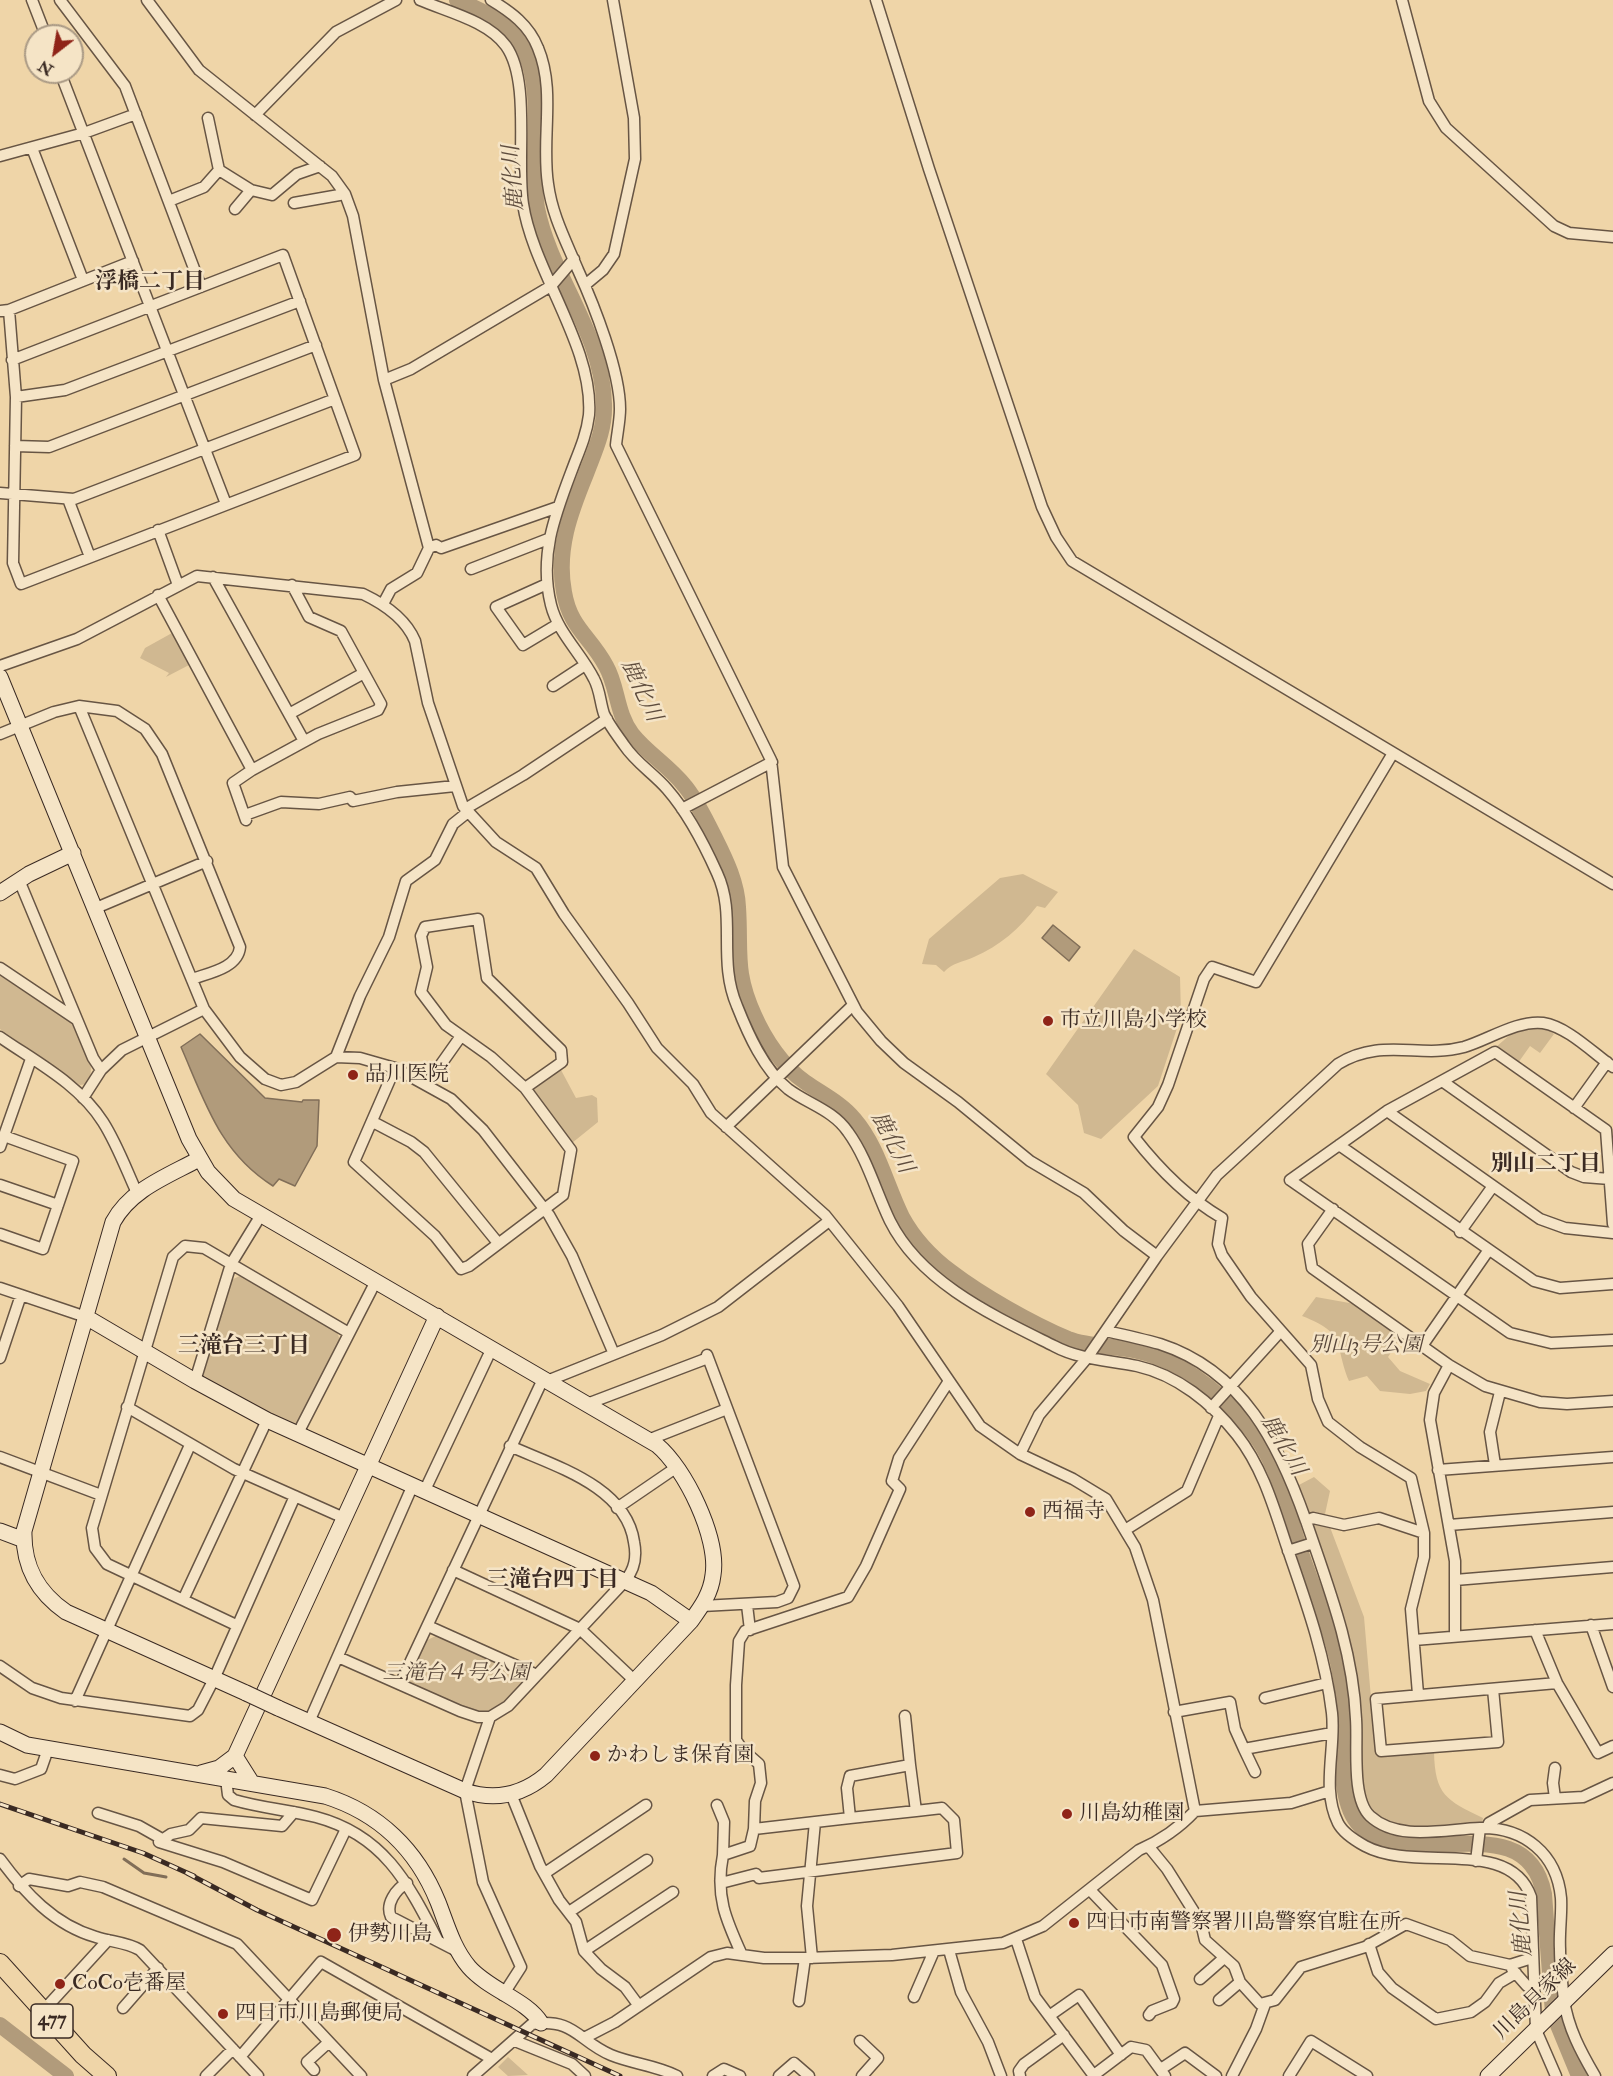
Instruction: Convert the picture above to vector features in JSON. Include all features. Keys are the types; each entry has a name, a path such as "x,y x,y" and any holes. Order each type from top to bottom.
{"highway":[{"name":"477","path":"0,1963 83,2055 107,2076"}],"street":[{"path":"32,0 41,24"},
{"path":"60,0 125,86 201,287"},
{"path":"147,0 199,70 320,166 345,194 353,216 384,380 429,548 417,573 391,589 383,604"},
{"path":"255,115 336,32 396,0"},
{"path":"420,0 486,28 506,46 514,62 519,93 519,164 523,207 582,365 589,403 583,441 548,539 547,584 558,624 598,686 607,719 635,761 669,791 684,809 723,888 727,908 726,966 731,993 742,1019 776,1078 797,1095 833,1116 848,1132 869,1171 892,1224 910,1251 933,1275 1070,1354 1144,1368 1168,1377 1188,1388 1214,1410 1238,1436 1254,1459 1265,1483 1316,1631 1327,1683 1332,1733 1330,1791 1338,1824 1352,1838 1390,1857 1476,1858 1506,1866 1517,1872 1527,1884 1531,1897 1536,2030 1556,2076"},
{"path":"491,0 509,10 525,25 538,46 544,67 547,181 555,217 572,261 585,285 619,391 620,410 616,446 772,762 783,867 853,1005 881,1041 904,1064 958,1102 1030,1161 1075,1187 1156,1256"},
{"path":"585,285 603,270 614,254 635,159 634,118 614,0"},
{"path":"876,0 985,340 1042,507 1072,561 1100,580 1613,884"},
{"path":"1402,0 1429,101 1446,128 1554,226 1569,233 1613,237"},
{"path":"65,84 226,504"},
{"path":"0,156 84,133 136,114"},
{"path":"208,118 219,171 251,190 272,195 297,174 320,166"},
{"path":"32,148 83,280"},
{"path":"169,201 204,187 219,171"},
{"path":"235,209 251,190"},
{"path":"294,203 345,194"},
{"path":"12,360 283,255 356,455 21,584 13,563 16,398 5,310 133,261"},
{"path":"384,380 411,369 551,286 572,261"},
{"path":"16,398 65,390 300,301"},
{"path":"15,446 49,447 316,345"},
{"path":"0,493 68,499 335,399"},
{"path":"68,499 90,557"},
{"path":"429,548 436,545 441,548 558,507"},
{"path":"158,530 178,585"},
{"path":"471,569 548,539"},
{"path":"0,666 68,644 197,576 363,594 383,604 412,633 416,641 428,703 455,786 466,810 496,842 536,868 564,914 628,1003 657,1048 693,1084 708,1110 804,1193 829,1221 898,1306 980,1426 1020,1454 1073,1479 1106,1499 1140,1559 1153,1600 1195,1811"},
{"path":"213,577 304,741"},
{"path":"547,584 496,607 523,645 558,624"},
{"path":"292,585 309,617 341,631 381,704 378,710 304,741 233,783 245,818 281,802 319,804 350,797 353,801 397,792 455,786"},
{"path":"158,595 252,770"},
{"path":"553,687 585,665"},
{"path":"289,714 364,674"},
{"path":"0,676 199,1159 234,1199 492,1348 648,1440 666,1453 676,1467 709,1534 713,1552 713,1576 702,1606 635,1681 546,1775 531,1787 511,1794 492,1796 465,1791 66,1612 48,1598 30,1572 24,1540 40,1473 108,1233 120,1210 137,1193 199,1159"},
{"path":"79,706 204,1009 240,1057 273,1083 296,1082 336,1057 360,1058 395,1068 428,1084 473,1119 544,1208 572,1256 614,1354"},
{"path":"0,734 79,706 117,711 136,721 153,738 207,861 238,941 239,954 230,964 192,980"},
{"path":"336,1057 362,990 389,937 406,881 435,860 453,824 466,810 524,775 607,719"},
{"path":"1393,753 1256,982 1212,967 1204,979 1168,1085 1158,1107 1134,1137 1155,1164 1197,1203 1222,1218 1218,1244 1221,1255 1280,1332 1311,1365 1318,1399 1328,1422 1360,1447 1411,1478 1424,1533 1424,1557 1411,1609 1418,1695"},
{"path":"684,809 706,795 772,762"},
{"path":"0,893 19,880 73,853"},
{"path":"96,908 207,861"},
{"path":"19,880 93,1058 101,1070"},
{"path":"395,1068 354,1162 435,1236 461,1269 469,1266 562,1195 571,1150 525,1088 491,1057 446,1025 421,993 427,967 421,936 425,927 478,919 487,978 561,1050 562,1062 525,1088"},
{"path":"0,968 77,1019"},
{"path":"726,1127 853,1005"},
{"path":"83,1098 101,1070 122,1050 204,1009"},
{"path":"1020,1454 1039,1415 1088,1356 1156,1256 1217,1175 1338,1064 1355,1054 1383,1048 1449,1050 1526,1024 1544,1023 1564,1031 1610,1065 1574,1108"},
{"path":"428,1084 461,1036"},
{"path":"0,1037 72,1087 83,1098 103,1122 137,1193"},
{"path":"1613,1224 1606,1130 1495,1052 1387,1111 1290,1180 1501,1328 1525,1338 1558,1344 1613,1340"},
{"path":"0,1234 43,1249 73,1161 2,1142 31,1059"},
{"path":"1442,1081 1571,1172 1584,1177 1610,1179"},
{"path":"1387,1111 1540,1219 1557,1226 1613,1233"},
{"path":"372,1122 411,1142 424,1152 498,1243"},
{"path":"1339,1145 1520,1274 1545,1285 1570,1288 1613,1284"},
{"path":"0,1185 58,1205"},
{"path":"1460,1232 1493,1186"},
{"path":"1333,1209 1308,1244 1312,1268 1449,1365 1500,1392 1529,1400 1558,1404 1613,1401"},
{"path":"195,1381 231,1264 261,1215"},
{"path":"400,1684 510,1446 545,1380 694,1320 718,1306 829,1221"},
{"path":"236,1625 107,1564 95,1548 92,1527 100,1495 168,1270 177,1251 185,1246 197,1245 349,1333"},
{"path":"1422,1346 1488,1251"},
{"path":"297,1435 376,1281"},
{"path":"0,1288 86,1317 267,1420 625,1581 659,1598 691,1621"},
{"path":"0,1358 21,1295"},
{"path":"196,1774 219,1768 235,1756 437,1316"},
{"path":"1125,1530 1187,1491 1214,1410 1280,1332"},
{"path":"1104,1333 1160,1344 1193,1359 1231,1388 1274,1443 1289,1473 1348,1649 1353,1678 1357,1765 1362,1806 1378,1822 1396,1829 1421,1832 1482,1829 1524,1837 1540,1848 1553,1867 1561,1899 1560,1949 1564,2002 1575,2041 1595,2076"},
{"path":"309,1722 418,1489 492,1348"},
{"path":"586,1404 707,1357 794,1580 792,1591 784,1601 702,1606"},
{"path":"1449,1365 1434,1394 1430,1411 1438,1470 1449,1525 1455,1580 1455,1636"},
{"path":"723,1855 750,1846 754,1828 755,1801 761,1783 759,1764 742,1749 735,1732 739,1641 745,1631 848,1597 866,1566 900,1489 892,1480 899,1458 949,1381"},
{"path":"1495,1465 1491,1447 1491,1424 1500,1392"},
{"path":"127,1407 190,1445 242,1472 345,1518"},
{"path":"648,1440 727,1409"},
{"path":"183,1600 267,1420"},
{"path":"75,1701 190,1445"},
{"path":"338,1657 460,1712 478,1717 490,1716 507,1706 632,1573 636,1558 633,1535 617,1508 595,1486 510,1446"},
{"path":"0,1457 100,1495"},
{"path":"1438,1470 1613,1457"},
{"path":"617,1508 676,1467"},
{"path":"0,1666 32,1688 75,1701 190,1716 198,1710 214,1678 295,1496"},
{"path":"1449,1525 1613,1512"},
{"path":"1306,1521 1313,1518 1344,1526 1379,1518 1424,1533"},
{"path":"0,1531 24,1540"},
{"path":"1290,1551 1313,1543"},
{"path":"1455,1580 1613,1568"},
{"path":"453,1570 580,1629 635,1681"},
{"path":"747,1605 750,1630"},
{"path":"1414,1640 1613,1624"},
{"path":"1591,1625 1613,1688"},
{"path":"428,1626 537,1675"},
{"path":"1535,1630 1557,1683 1598,1753 1613,1746"},
{"path":"1264,1698 1327,1683"},
{"path":"1493,1689 1498,1742 1381,1751 1376,1699 1557,1683"},
{"path":"1174,1712 1230,1702 1235,1729 1255,1772"},
{"path":"490,1716 465,1791 483,1882 521,1967 503,1995"},
{"path":"905,1716 916,1811"},
{"path":"0,1732 16,1741 48,1749 252,1783 344,1802 387,1828 424,1872 457,1952 476,1974 503,1995 534,2013 541,2023"},
{"path":"1244,1749 1332,1733"},
{"path":"0,1775 15,1779 41,1769 48,1749"},
{"path":"235,1756 252,1783"},
{"path":"850,1818 847,1788 850,1776 910,1765"},
{"path":"1555,1768 1552,1783 1555,1798"},
{"path":"226,1779 228,1795 234,1800 294,1812 346,1828 371,1843 390,1860 407,1883 438,1941"},
{"path":"1476,1858 1482,1829 1530,1800 1583,1797 1613,1783"},
{"path":"586,2037 639,2006 711,1958 727,1953 808,1958 949,1950 1016,1940 1043,1926 1139,1850 1149,1847 1185,1822 1195,1811 1291,1803 1330,1791"},
{"path":"511,1794 545,1873 576,1922 584,1951 601,1969 625,1987 639,2006"},
{"path":"545,1873 646,1805"},
{"path":"717,1805 724,1822 721,1906 728,1928 742,1955"},
{"path":"721,1883 756,1874 762,1877 957,1853 954,1821 942,1808 754,1828"},
{"path":"294,1812 282,1826 201,1818 189,1830 171,1834 159,1842 223,1862 312,1900 346,1828"},
{"path":"98,1813 140,1826 162,1839"},
{"path":"799,2001 808,1958 807,1906 815,1822"},
{"path":"1149,1847 1167,1869 1201,1923 1205,1940 1236,1969 1240,1982 1260,2004 1277,1998 1301,1967 1370,1944 1406,1924 1450,1940 1470,1956 1513,1969 1527,1986 1534,1988"},
{"path":"0,1859 19,1886 63,1922 108,1940 132,1945 158,1968 258,2076"},
{"path":"569,1912 647,1860"},
{"path":"19,1886 29,1879 68,1886 80,1882 103,1887 237,1944 361,2076"},
{"path":"407,1883 396,1891 389,1907 389,1914 457,1952"},
{"path":"1090,1890 1162,1965 1174,1999 1172,2003 1152,2010 1149,2015"},
{"path":"584,1951 673,1892"},
{"path":"43,2011 108,1940"},
{"path":"1016,1940 1035,1997 1094,2075 1131,2048 1146,2050 1163,2073 1185,2053 1216,2076"},
{"path":"1370,1944 1378,1972 1392,1988 1436,2019 1471,2012 1485,2002 1498,1983 1513,1969 1532,1958"},
{"path":"949,1950 961,1992 988,2042 1001,2076"},
{"path":"914,1997 934,1951"},
{"name":"川島貝家線","path":"1488,2076 1613,1954"},
{"path":"1200,1979 1224,1958"},
{"path":"206,2076 236,2053 290,1999 321,1962 492,2060"},
{"path":"123,2008 158,1968"},
{"path":"1219,2000 1240,1982"},
{"path":"1049,2016 1079,1995 1121,2055"},
{"path":"1232,2076 1256,2029 1264,2004"},
{"path":"473,2076 532,2024 541,2023 571,2028 610,2055 656,2066 677,2076"},
{"path":"1020,2076 1019,2071 1024,2064 1064,2035"},
{"path":"1289,2076 1311,2039 1367,2076"},
{"path":"515,2041 572,2064 585,2076"},
{"path":"860,2041 878,2058 862,2076"},
{"path":"314,2070 307,2062 329,2042"},
{"path":"779,2076 794,2063 809,2076"},
{"path":"713,2076 724,2069 740,2076"}],"green space":[{"path":"172,633 189,665 166,677 169,673 140,658 145,648"},
{"path":"1023,874 1058,892 1045,908 1037,906 1024,922 1001,942 944,972 936,965 922,964 929,939 1000,878"},
{"path":"1134,949 1180,977 1181,1016 1158,1086 1101,1139 1084,1133 1078,1105 1046,1074"},
{"path":"0,973 71,1022 81,1036 88,1053 91,1069 87,1084 80,1085 0,1029"},
{"path":"1529,1028 1545,1028 1554,1034 1540,1053 1530,1046 1518,1063 1496,1047 1511,1034"},
{"path":"554,1069 561,1070 576,1098 592,1095 597,1098 598,1122 572,1143 533,1092 533,1086"},
{"path":"242,1275 336,1330 341,1342 299,1423 292,1426 205,1381 202,1373 231,1280"},
{"name":"別山3号公園","path":"1316,1297 1355,1304 1401,1337 1388,1357 1400,1371 1430,1384 1426,1391 1410,1394 1380,1391 1367,1376 1349,1381 1333,1334 1316,1322 1302,1316"},
{"path":"1314,1477 1330,1491 1325,1514 1364,1617 1376,1756 1434,1752 1440,1787 1452,1801 1483,1818 1482,1824 1414,1829 1388,1825 1364,1805 1356,1691 1297,1486"},
{"name":"三滝台４号公園","path":"438,1635 524,1674 525,1681 503,1704 484,1711 462,1709 410,1684 408,1678 425,1641"},
{"path":"508,2057 528,2075 508,2076 498,2067"}],"shaded area":[{"path":"1053,925 1080,947 1069,961 1042,938"},
{"path":"200,1034 265,1098 302,1102 303,1100 319,1100 317,1146 295,1186 279,1179 273,1186 255,1173 227,1142 216,1125 181,1047"}],"waterway":[{"name":"鹿化川","path":"457,0 504,25 518,40 531,67 536,106 535,189 537,208 553,257 586,328 601,378 604,404 601,431 570,517 563,546 562,576 567,604 571,615 610,674 627,726 638,741 689,791 723,855 737,898 743,986 764,1034 789,1069 837,1103 854,1119 876,1154 902,1217 912,1233 944,1266 963,1281 1007,1308 1068,1339 1146,1353 1180,1367 1223,1400 1249,1427 1275,1470 1300,1550 1334,1645 1341,1678 1343,1774 1350,1809 1357,1822 1378,1837 1404,1844 1489,1845 1514,1851 1533,1866 1544,1894 1553,2013 1579,2076"},
{"path":"124,1859 144,1873 166,1877"},
{"path":"0,2025 66,2076"}],"railway":[{"path":"0,1804 143,1853 194,1876"},
{"path":"187,1873 257,1910 620,2076"}],"place":[{"name":"市立川島小学校","path":"1048,1021"},
{"name":"品川医院","path":"353,1075"},
{"name":"西福寺","path":"1030,1512"},
{"name":"かわしま保育園","path":"595,1756"},
{"name":"川島幼稚園","path":"1067,1814"},
{"name":"四日市南警察署川島警察官駐在所","path":"1074,1923"},
{"name":"伊勢川島","path":"334,1935"},
{"name":"CoCo壱番屋","path":"60,1984"},
{"name":"四日市川島郵便局","path":"223,2014"}],"district":[{"name":"浮橋二丁目","path":"150,283"},
{"name":"別山二丁目","path":"1546,1165"},
{"name":"三滝台三丁目","path":"244,1347"},
{"name":"三滝台四丁目","path":"553,1581"}]}
